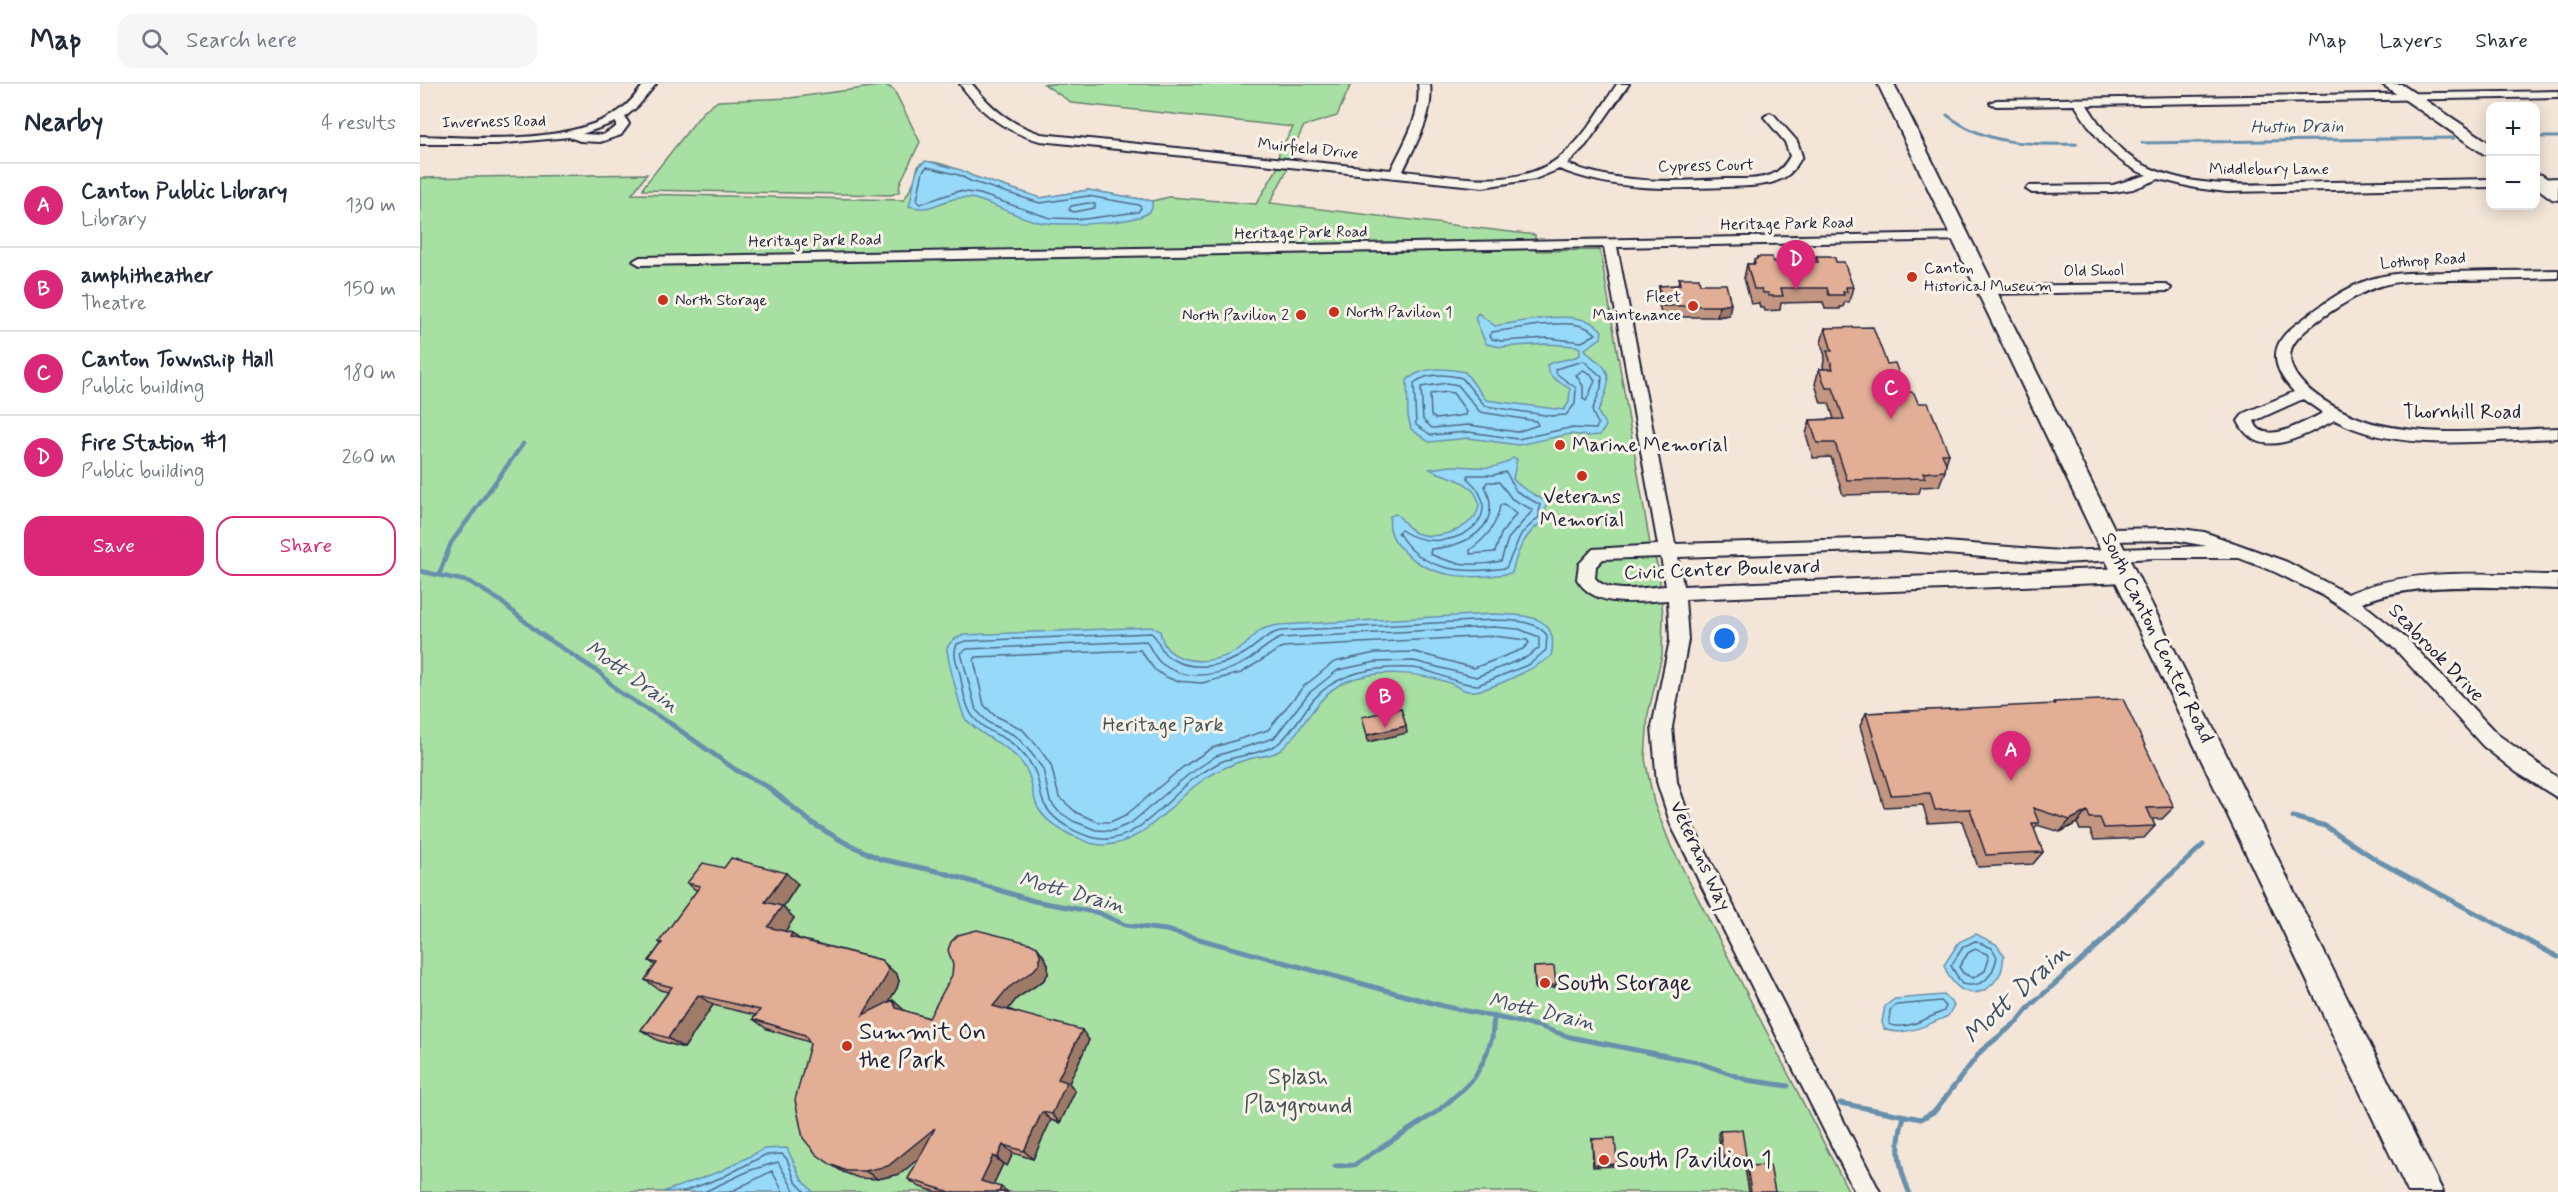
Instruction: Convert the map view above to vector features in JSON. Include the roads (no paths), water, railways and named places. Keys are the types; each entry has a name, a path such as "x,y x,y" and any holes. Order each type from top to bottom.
{"main road":[{"name":"South Canton Center Road","path":"1887,84 2426,1192"},
{"path":"2390,84 2431,96 2486,132"},
{"path":"2411,90 2486,147"},
{"path":"2545,181 2558,195"}],"street":[{"name":"Inverness Road","path":"420,140 536,138 569,134 587,139 610,137 622,128 623,124 618,116 634,103 650,84"},
{"name":"Muirfield Drive","path":"966,84 994,118 1011,128 1040,137 1395,175 1494,183 1530,177 1560,165 1579,148 1623,84"},
{"path":"1395,175 1423,110 1426,94 1424,84"},
{"path":"1996,103 2411,90"},
{"path":"2431,96 2558,94"},
{"name":"Middlebury Lane","path":"2079,102 2113,149 2128,160 2158,174 2194,184 2227,188 2486,183"},
{"name":"Cypress Court","path":"1560,165 1587,176 1623,183 1768,180 1788,170 1796,156 1791,141 1770,117"},
{"path":"2032,189 2123,187 2142,182 2158,174"},
{"name":"Heritage Park Road","path":"640,261 1962,237"},
{"name":"Veterans Way","path":"1611,244 1676,593 1679,640 1662,728 1667,782 1681,825 1868,1192"},
{"name":"Lothrop Road","path":"2304,393 2287,373 2282,355 2285,344 2341,297 2376,282 2415,276 2558,274"},
{"name":"Old Shool","path":"1988,290 2164,288"},
{"path":"2304,393 2249,417 2246,421 2248,427 2259,436 2279,439 2334,414"},
{"name":"Thornhill Road","path":"2304,393 2334,414 2373,429 2415,436 2558,432"},
{"name":"Civic Center Boulevard","path":"1895,544 2061,557 2116,555 1676,593 1612,595 1594,589 1586,579 1588,564 1599,553 1895,544"},
{"name":"Seabrook Drive","path":"2116,555 2238,552 2299,575 2348,601 2401,644 2490,740 2523,766 2558,789"},
{"path":"2348,601 2358,595 2404,584 2558,582"}],"water":[{"path":"926,161 961,170 972,176 1041,198 1088,190 1152,201 1152,208 1144,215 1132,219 1063,224 1031,220 975,199 956,198 926,208 909,206 916,174 921,164"},
{"path":"1478,313 1495,326 1536,319 1567,317 1593,323 1602,331 1601,338 1585,349 1599,362 1607,374 1608,387 1598,412 1606,426 1600,435 1570,434 1518,445 1469,438 1429,442 1411,429 1408,416 1407,380 1427,370 1465,372 1486,400 1564,410 1569,402 1570,389 1552,377 1547,365 1580,355 1580,348 1546,344 1501,347 1486,344 1475,318"},
{"path":"1513,458 1517,459 1513,479 1546,502 1545,520 1523,543 1512,573 1481,577 1451,575 1423,566 1410,557 1397,543 1390,528 1390,516 1396,514 1416,533 1428,536 1441,535 1466,525 1474,517 1479,507 1477,497 1468,486 1430,469 1451,466 1484,468 1498,466"},
{"path":"1493,614 1528,617 1545,625 1551,632 1553,642 1551,656 1511,679 1476,691 1468,691 1447,682 1422,676 1396,673 1370,675 1345,682 1318,703 1280,751 1242,761 1215,773 1196,785 1137,835 1109,845 1091,843 1073,836 1045,817 1038,808 1028,773 1021,762 1010,751 965,719 954,683 947,648 952,641 964,635 1153,627 1160,631 1165,645 1173,654 1198,661 1231,654 1244,646 1261,630 1279,625"},
{"path":"1976,934 1996,944 2004,955 2001,972 1985,990 1977,993 1969,992 1955,984 1944,965 1959,942"},
{"path":"1944,995 1954,1005 1948,1016 1908,1031 1884,1029 1882,1022 1885,1006 1895,999"},
{"path":"787,1148 801,1178 813,1192 663,1192 721,1171 764,1149"}],"waterway":[{"name":"Hustin Drain","path":"1947,115 1962,125 1993,138 2025,143 2077,144"},
{"name":"Hustin Drain","path":"2540,137 2558,137"},
{"name":"Hustin Drain","path":"2142,143 2454,138"},
{"path":"439,575 451,543 523,444"},
{"name":"Mott Drain","path":"420,571 470,582 499,600 539,633 600,673 619,692 673,725"},
{"name":"Mott Drain","path":"671,724 736,770 768,787 812,823 844,842 880,859 941,872 1034,901 1099,913 1125,925 1166,930 1443,1006 1494,1017"},
{"name":"Mott Drain","path":"2293,817 2325,826 2380,862 2558,957"},
{"name":"Mott Drain","path":"1840,1103 1921,1119 1935,1111 1981,1051 2018,1021 2031,1005 2102,942 2130,912 2203,845"},
{"path":"1335,1166 1354,1165 1438,1111 1460,1092 1474,1078 1484,1060 1492,1038 1494,1017"},
{"name":"Mott Drain","path":"1494,1017 1538,1026 1570,1037 1697,1062 1747,1080 1788,1086"},
{"path":"1904,1117 1899,1137 1899,1155 1902,1173 1909,1192"}],"place":[{"name":"Canton Historical Museum","path":"1912,277"},
{"name":"Fire Station #1","path":"1796,290"},
{"name":"North Storage","path":"663,300"},
{"name":"Fleet Maintenance","path":"1693,306"},
{"name":"North Pavilion 1","path":"1334,312"},
{"name":"North Pavilion 2","path":"1301,315"},
{"name":"Canton Township Hall","path":"1891,419"},
{"name":"Marine Memorial","path":"1560,445"},
{"name":"Veterans Memorial","path":"1582,476"},
{"name":"amphitheather","path":"1385,728"},
{"name":"Canton Public Library","path":"2011,781"},
{"name":"South Storage","path":"1545,983"},
{"name":"Summit On the Park","path":"847,1046"},
{"name":"South Pavilion 1","path":"1604,1160"}],"park label":[{"name":"Heritage Park","path":"1163,725"},
{"name":"Splash Playground","path":"1298,1091"}]}
